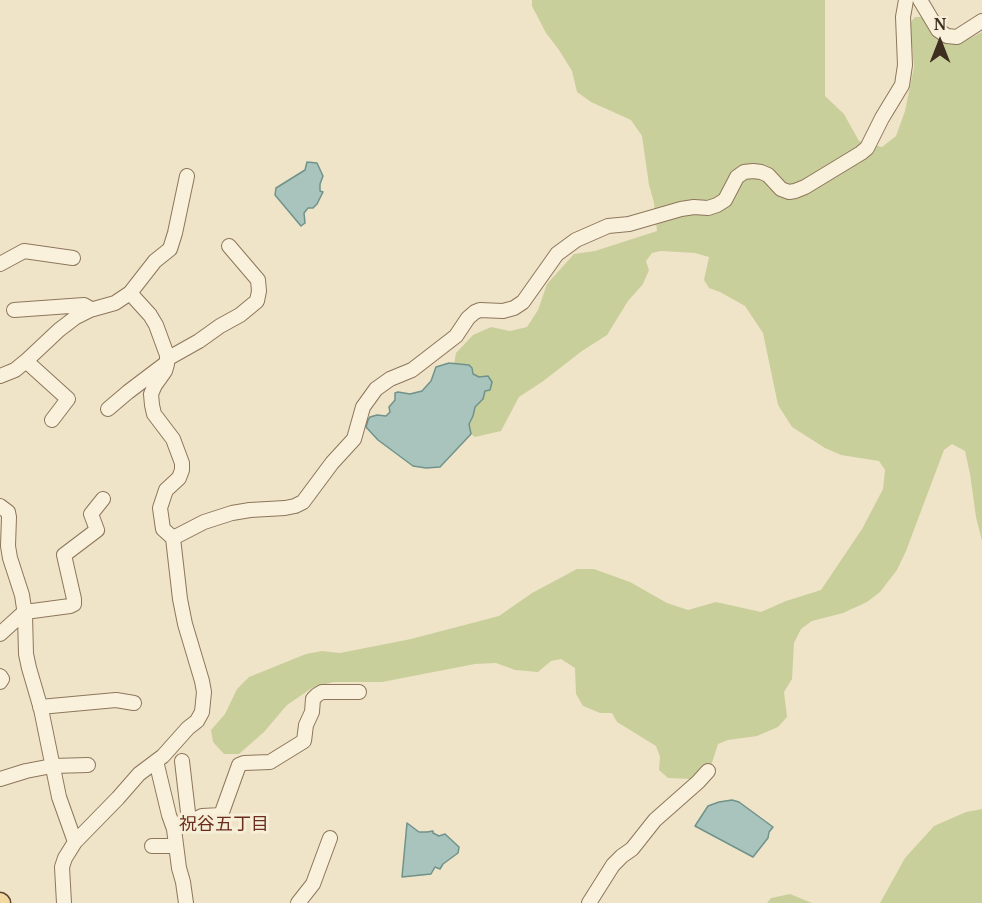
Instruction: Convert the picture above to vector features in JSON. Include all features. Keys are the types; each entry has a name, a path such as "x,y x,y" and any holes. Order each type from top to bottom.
{"street":[{"path":"173,538 204,522 232,513 285,508 303,502 332,463 354,439 363,407 376,388 412,370 456,336 475,312 480,310 503,311 523,302 557,254 576,240 608,226 629,224 681,209 708,208 717,205 725,200 737,177 744,172 760,172 768,175 781,189 789,192 795,191 861,153 867,148 902,85 905,65 903,17 906,0"},
{"path":"920,0 938,30 947,36 957,37 982,21"},
{"path":"0,376 15,370 76,317 91,309 115,303 130,293 155,261 170,249 187,176"},
{"path":"108,409 167,361 199,342 219,326 240,315 257,301 258,280 229,246"},
{"path":"0,264 24,251 73,258"},
{"path":"64,903 62,867 75,842 139,774 163,756 197,721 202,712 202,681 185,624 173,538 163,529 160,508 166,490 179,478 182,470 182,463 173,439 154,414 152,405 151,394 154,385 165,371 167,354 156,325 130,293"},
{"path":"14,310 84,305 91,309"},
{"path":"26,361 68,399 52,420"},
{"path":"0,634 25,613 74,604 64,555 97,530 91,514 103,499"},
{"path":"0,506 8,512 9,517 8,546 22,595 26,654 59,797 75,842"},
{"path":"0,676 2,680 0,682"},
{"path":"174,829 202,816 221,815 239,765 270,762 304,741 313,699 317,695 322,692 359,692"},
{"path":"40,707 116,700 134,703"},
{"path":"182,760 189,821"},
{"path":"156,761 174,829 178,868 186,903"},
{"path":"0,779 52,766 88,765"},
{"path":"589,903 613,865 632,849 655,820 708,771"},
{"path":"298,903 314,884 330,838"},
{"path":"152,846 176,846"}],"green space":[{"path":"532,0 825,0 825,96 844,114 859,141 882,147 896,136 905,111 914,67 910,23 915,17 922,17 933,33 945,44 963,42 982,32 982,541 965,451 952,444 944,450 897,570 880,592 867,602 843,613 812,621 801,629 794,643 792,679 784,692 787,717 778,727 757,736 728,740 718,744 712,763 691,779 668,778 659,770 660,757 656,746 617,722 612,713 600,713 583,706 576,694 575,668 561,659 551,661 538,672 515,670 496,663 475,664 382,682 333,682 312,688 287,705 264,732 239,754 224,754 213,742 211,730 225,714 237,689 249,677 306,654 322,651 340,653 411,639 499,616 532,593 577,569 594,569 630,582 667,603 688,610 716,602 761,612 821,590 862,529 883,489 885,470 879,461 841,455 825,448 792,427 778,405 763,333 745,306 709,288 704,280 709,257 695,253 661,251 652,253 646,261 649,270 643,284 628,301 607,335 519,397 501,431 475,437 471,434 469,424 475,407 483,399 485,391 479,377 473,374 469,365 454,364 456,353 473,335 491,327 510,331 527,327 538,310 547,284 574,254 595,251 657,231 642,136 631,120 591,102 577,92 572,71 546,33 532,6"},
{"path":"982,809 982,903 880,903 905,858 934,826 966,812"},
{"path":"790,894 812,903 767,903 771,898"}],"water":[{"path":"307,162 317,163 323,176 320,191 323,192 317,204 313,208 308,208 304,213 305,223 301,226 275,195 276,188 305,170"},
{"path":"449,363 469,365 473,374 479,377 488,376 492,382 490,390 485,391 483,399 475,407 469,424 471,434 440,467 413,466 378,440 366,427 368,420 377,415 386,416 390,412 389,407 395,400 395,393 410,394 422,391 431,381 436,367"},
{"path":"732,800 739,802 773,827 768,838 753,857 695,826 708,806"},
{"path":"407,823 419,832 433,831 439,836 445,834 459,847 458,853 440,869 435,867 431,874 402,877"}],"district":[{"name":"祝谷五丁目","path":"224,825"}]}
